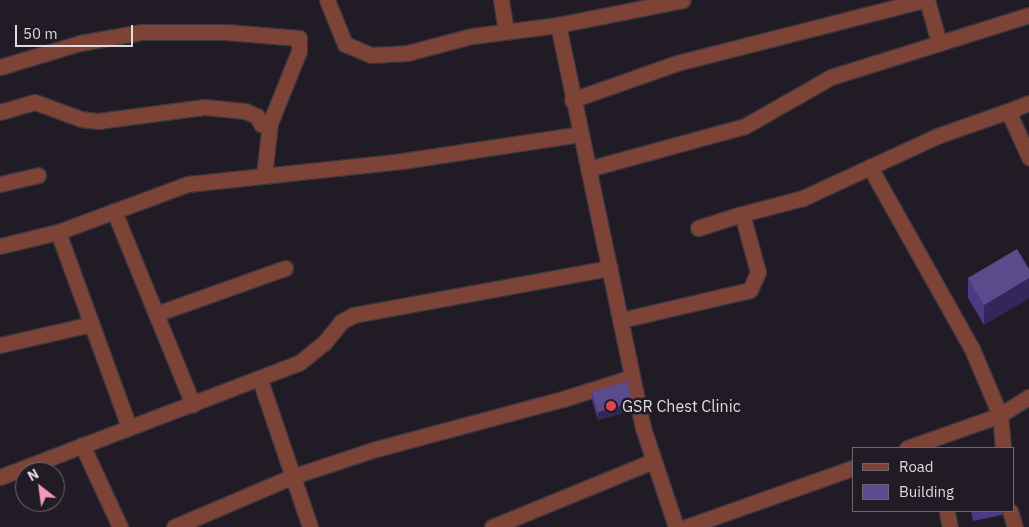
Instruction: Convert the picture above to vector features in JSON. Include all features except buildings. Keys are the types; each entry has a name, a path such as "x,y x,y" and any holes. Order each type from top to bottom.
{"street":[{"path":"327,0 346,44 371,55 407,53 453,40 558,25 659,3 684,0"},
{"path":"501,0 506,31"},
{"path":"572,100 677,63 926,0 940,43"},
{"path":"588,169 745,126 831,77 1029,15"},
{"path":"558,25 572,100 610,268 632,377 652,461 676,527"},
{"path":"0,67 80,43 142,32 291,35 299,38 302,44 270,123 264,175"},
{"path":"0,112 36,102 81,119 98,122 205,107 246,111 257,116 261,124 270,123"},
{"path":"698,228 803,198 937,136 1029,103"},
{"path":"1008,110 1029,157"},
{"path":"0,246 58,232 188,184 402,161 580,134"},
{"path":"870,167 954,311 1000,415 1003,447"},
{"path":"0,184 38,175"},
{"path":"114,211 193,405"},
{"path":"621,320 750,290 758,272 742,214"},
{"path":"58,232 129,427"},
{"path":"156,314 286,268"},
{"path":"0,477 129,427 260,380 313,354 341,322 354,315 610,268"},
{"path":"0,346 92,324"},
{"path":"174,527 292,477 414,438 563,399 632,377"},
{"path":"260,380 310,527"},
{"path":"910,447 1000,415 1029,397"},
{"path":"82,445 120,527"},
{"path":"492,527 652,461"},
{"path":"686,527 852,468"},
{"path":"1010,512 1015,527"}],"place":[{"name":"GSR Chest Clinic","path":"611,406"}]}
